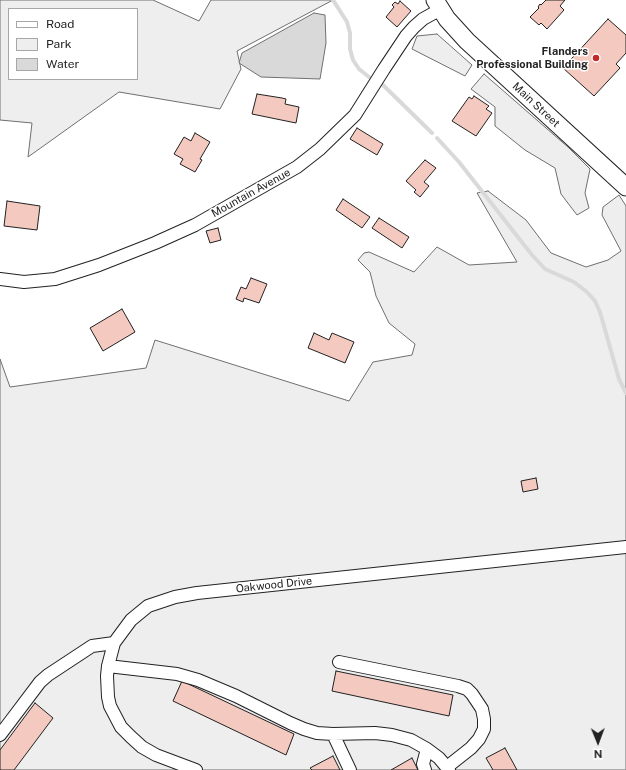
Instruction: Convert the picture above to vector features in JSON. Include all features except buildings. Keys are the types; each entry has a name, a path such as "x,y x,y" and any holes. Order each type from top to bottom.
{"main road":[{"name":"Main Street","path":"438,5 453,26 475,48 626,188"}],"street":[{"name":"Mountain Avenue","path":"0,279 24,282 55,279 99,265 195,225 297,167 320,149 355,115 406,36 438,5"},
{"name":"Oakwood Drive","path":"196,770 156,755 131,737 113,714 108,697 108,666 114,643 131,620 148,606 175,597 205,593 626,547"},
{"path":"0,735 40,682 48,675 92,646 114,643"},
{"path":"108,666 177,674 198,680 236,696 304,729 333,734 375,733 392,735 411,740 439,758 448,768 480,739 484,729 482,709 472,694 467,690 458,686 339,662"},
{"path":"333,734 350,770"},
{"path":"425,770 423,764 427,749"}],"green space":[{"path":"0,0 153,0 199,21 211,0 333,0 237,51 241,69 220,109 119,92 28,157 32,123 0,120"},
{"path":"437,34 472,65 465,76 412,49 417,36"},
{"path":"484,74 569,148 590,169 585,193 589,208 577,215 561,194 555,168 525,150 495,126 495,107 471,89"},
{"path":"488,191 526,220 551,253 586,267 608,260 621,251 602,215 603,207 619,195 626,206 626,770 0,770 0,359 10,387 146,368 155,340 349,401 373,362 412,355 415,344 389,323 376,296 370,272 358,260 364,253 369,252 414,272 437,247 469,265 517,262 477,193"}],"water":[{"path":"314,13 325,15 326,43 320,79 261,77 239,63 242,53"}],"waterway":[{"path":"333,0 347,22 350,33 350,49 353,60 359,69 369,77"},
{"path":"383,85 432,133"},
{"path":"437,138 459,162 532,255 545,269 574,282 587,292 595,301 600,312 619,379 626,393"}],"place":[{"name":"Flanders Professional Building","path":"596,58"}]}
